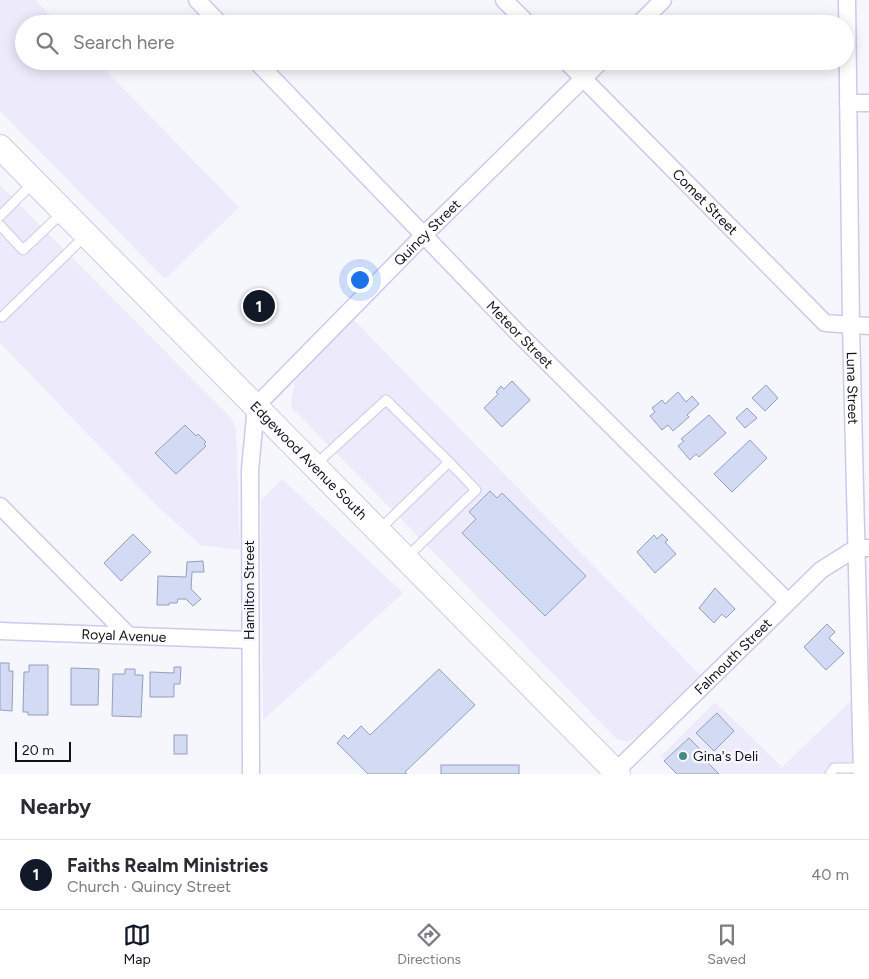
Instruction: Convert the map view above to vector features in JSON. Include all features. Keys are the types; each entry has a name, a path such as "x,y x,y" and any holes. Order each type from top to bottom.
{"main road":[{"name":"Edgewood Avenue South","path":"0,147 379,530 616,773"}],"street":[{"path":"197,0 211,15"},
{"path":"504,0 519,15"},
{"path":"648,15 663,0"},
{"name":"Luna Street","path":"847,0 847,15"},
{"name":"Meteor Street","path":"265,70 516,331 788,602"},
{"name":"Comet Street","path":"574,70 825,324 869,326"},
{"name":"Quincy Street","path":"256,406 424,235 592,70"},
{"name":"Luna Street","path":"848,70 851,326 862,548 862,771"},
{"path":"848,103 869,103"},
{"name":"Hamilton Street","path":"250,774 248,640 250,470 256,406"},
{"path":"0,506 128,635"},
{"name":"Falmouth Street","path":"616,773 821,570 862,548"},
{"name":"Royal Avenue","path":"0,631 248,640"}],"lane":[{"path":"0,216 34,182"},
{"path":"0,225 23,250 64,211"},
{"path":"2,317 86,234"},
{"path":"315,465 386,400 449,462 476,490 406,558"},
{"path":"379,530 449,462"},
{"path":"830,774 834,768 862,771"}],"shaded area":[{"path":"0,0 35,0 50,15 15,15 15,70 105,70 239,207 165,279 0,111"},
{"path":"0,185 232,419 236,429 240,550 201,545 160,509 0,343"},
{"path":"353,319 700,675 637,737 627,742 617,739 292,408 291,399 295,381"},
{"path":"282,479 403,593 263,720 261,500"},
{"path":"855,697 855,774 678,774 661,756 715,702 782,767"}],"building":[{"path":"512,381 530,400 502,427 484,408 498,394 496,392 501,386 504,389"},
{"path":"766,385 778,398 765,411 752,398"},
{"path":"678,392 686,402 692,396 699,404 687,415 689,417 673,431 668,425 662,430 650,416 655,412 652,408 662,400 665,404"},
{"path":"747,408 757,418 745,428 736,418"},
{"path":"709,415 726,433 699,457 696,454 690,460 678,446 684,441 681,439"},
{"path":"185,425 196,436 198,434 206,442 204,444 206,446 176,474 155,453"},
{"path":"750,440 767,458 732,492 714,474"},
{"path":"490,491 497,498 502,493 586,576 545,616 462,533 476,519 469,512"},
{"path":"133,534 151,552 121,581 104,563"},
{"path":"662,534 668,540 665,542 676,554 655,573 637,552 654,535 657,539"},
{"path":"203,561 204,572 192,572 191,589 201,599 193,606 186,599 178,599 177,603 169,603 169,605 157,605 158,576 186,577 187,562"},
{"path":"715,588 735,609 726,618 722,614 714,623 699,608"},
{"path":"827,624 835,632 829,638 844,653 826,670 804,647"},
{"path":"0,663 9,663 9,671 13,671 12,711 0,710"},
{"path":"29,665 48,665 48,715 28,715 28,712 23,712 24,672 29,672"},
{"path":"174,667 181,667 180,684 174,684 174,697 150,697 150,672 174,673"},
{"path":"71,668 99,669 98,705 71,705"},
{"path":"125,669 135,669 135,675 143,675 141,717 112,716 113,674 125,674"},
{"path":"439,669 475,705 405,772 407,774 368,774 337,743 344,735 348,739 361,726 370,735"},
{"path":"717,713 734,731 714,751 696,733"},
{"path":"174,735 187,735 187,754 174,754"},
{"path":"689,738 709,758 706,761 719,774 677,774 664,761"},
{"path":"441,765 519,765 519,774 441,774"}],"place":[{"name":"Faiths Realm Ministries","path":"259,306"},
{"name":"Gina's Deli","path":"683,756"}]}
